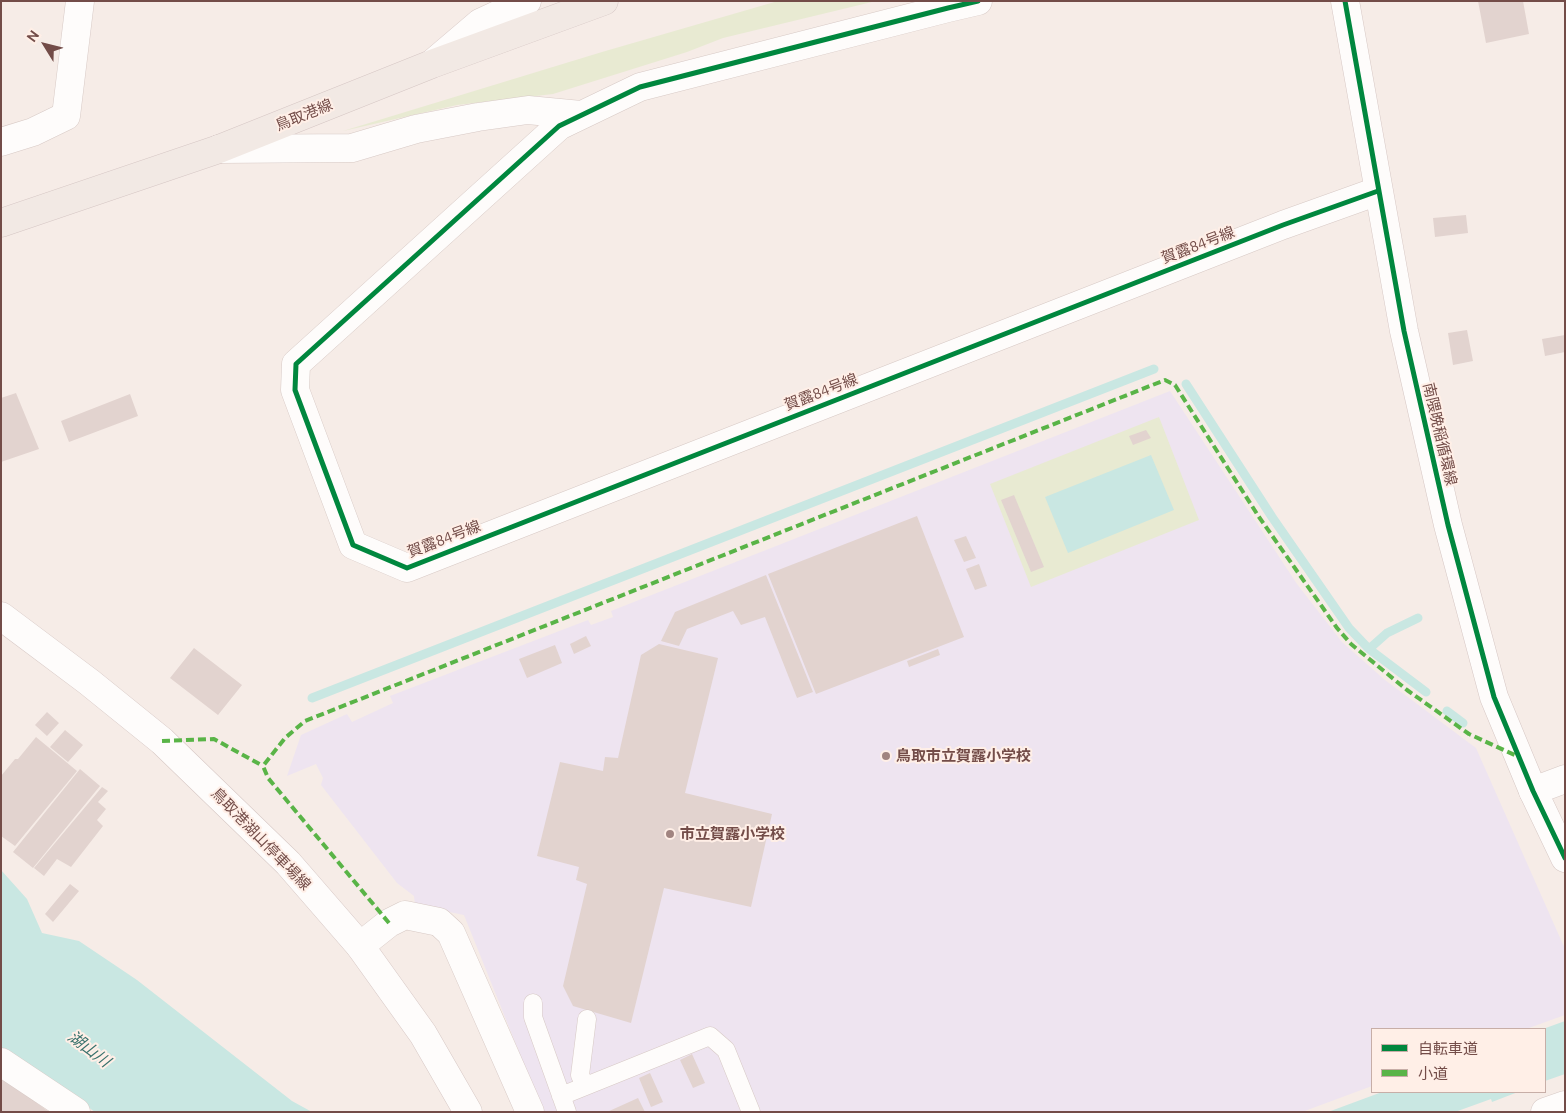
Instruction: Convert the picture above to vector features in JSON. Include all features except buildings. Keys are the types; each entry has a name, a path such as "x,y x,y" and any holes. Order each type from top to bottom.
{"main road":[{"name":"鳥取港線","path":"1,223 219,149 432,64 604,1"}],"street":[{"path":"1,142 32,132 66,116 80,1"},
{"path":"432,64 480,23 527,1"},
{"name":"賀露84号線","path":"978,1 640,87 559,126 296,364 295,390 353,545 407,568 1283,225 1378,191"},
{"name":"南隈晩稲循環線","path":"1345,1 1404,331 1448,525 1494,697 1533,791 1565,858"},
{"path":"219,149 352,148 416,129 478,117 528,110 581,115"},
{"name":"鳥取港湖山停車場線","path":"1,616 89,682 162,742 288,863 360,946 423,1034 468,1112"},
{"path":"1533,791 1565,779"},
{"path":"360,946 389,923 404,915 439,922 451,933 530,1112"},
{"path":"1,1062 76,1112"},
{"path":"1545,1112 1565,1104"}],"lane":[{"path":"533,1003 533,1017 564,1104 585,1086 710,1036 726,1050 751,1112"},
{"path":"585,1086 580,1075 587,1018"}],"shaded area":[{"name":"鳥取市立賀露小学校","path":"1170,391 1297,584 1342,642 1385,680 1476,748 1565,949 1565,1015 1529,1028 1371,1028 1371,1086 1302,1112 543,1112 464,915 415,905 414,896 397,883 321,785 323,778 316,764 287,776 301,735 347,714 352,722 393,703 390,696 588,620 591,625 613,617 611,611"}],"green space":[{"path":"778,1 876,1 723,38 687,52 553,94 457,105 343,131 602,52"},
{"path":"1159,417 1199,520 1031,587 990,484"}],"water":[{"path":"1151,455 1174,510 1068,553 1045,497"},
{"name":"湖山川","path":"1,870 27,899 42,933 79,941 137,980 292,1101 312,1112 95,1112 32,1068 1,1052"},
{"path":"1565,1021 1565,1074 1546,1081 1546,1028"},
{"path":"1379,1093 1515,1093 1492,1102 1491,1099 1455,1112 1328,1112"}],"waterway":[{"path":"312,698 1154,369"},
{"path":"1186,384 1272,517 1349,628 1369,649 1426,692"},
{"path":"1369,649 1387,633 1418,618"},
{"path":"1447,711 1463,723"}],"marked path":[{"path":"389,923 268,778 263,766 285,738 305,721 1165,380 1175,385 1259,517 1337,628 1351,644 1407,690 1469,734 1519,757"},
{"path":"162,741 214,739 263,766"}],"cycle path":[{"path":"978,1 640,87 559,126 296,364 295,390 353,545 407,568 1283,225 1378,191"},
{"path":"1345,1 1404,331 1448,525 1494,697 1533,791 1565,858"}],"place":[{"name":"鳥取市立賀露小学校","path":"886,756"},
{"name":"市立賀露小学校","path":"670,834"}]}
